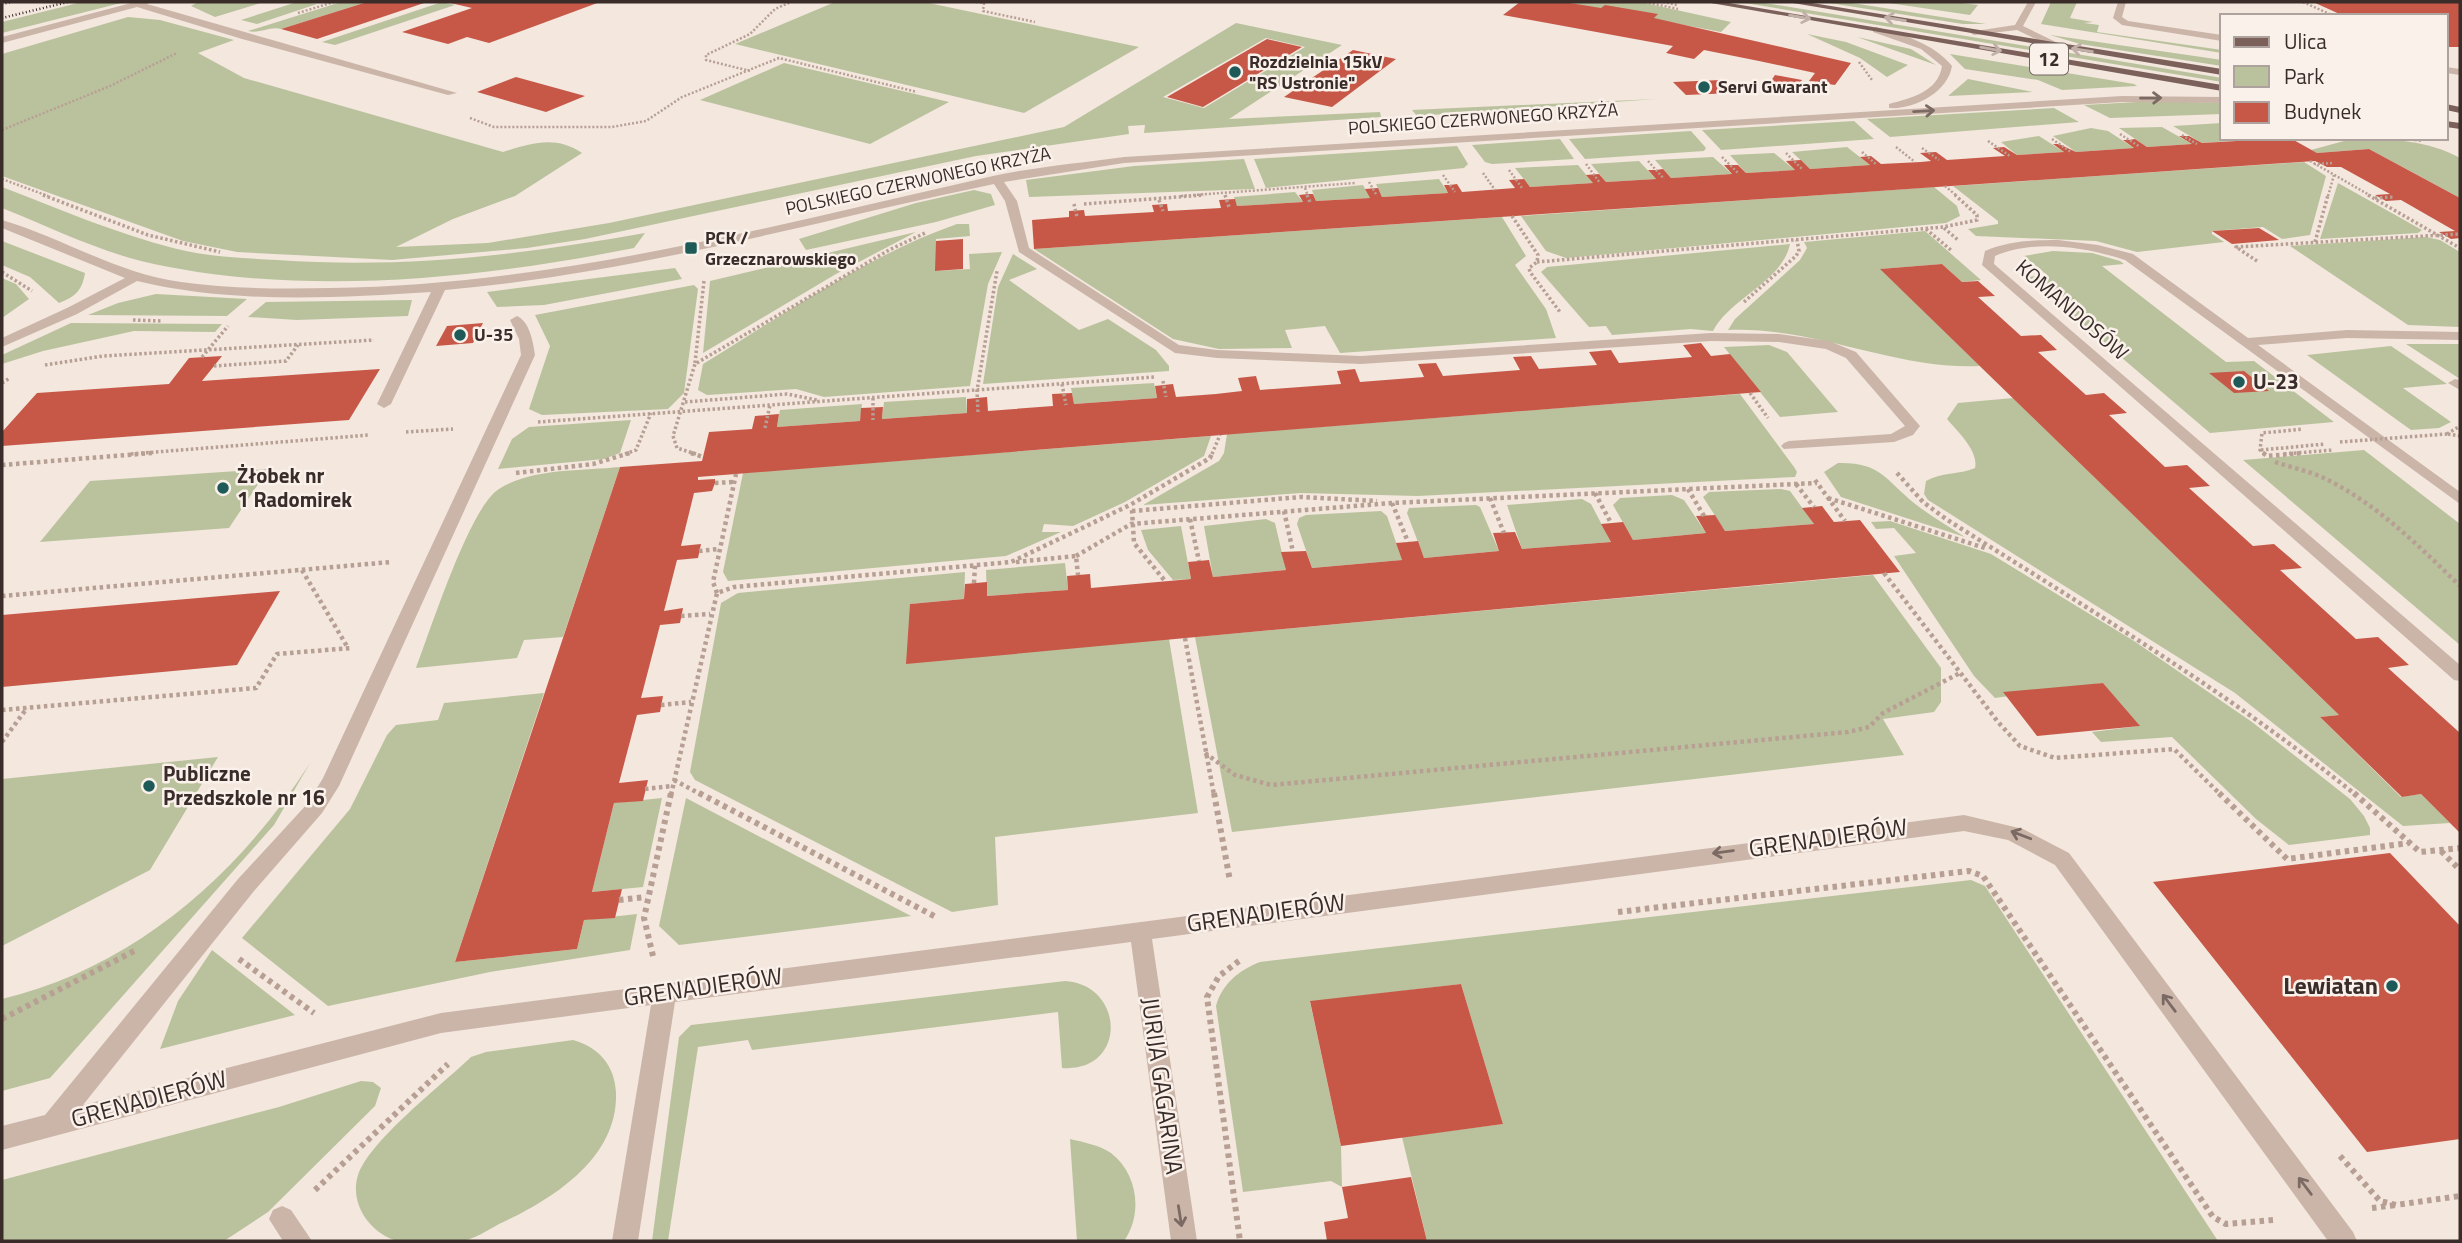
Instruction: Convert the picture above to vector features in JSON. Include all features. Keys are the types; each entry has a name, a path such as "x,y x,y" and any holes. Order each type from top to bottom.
{"main road":[{"name":"12","path":"1709,2 2220,88"},
{"name":"12","path":"1791,2 2220,72"}],"street":[{"path":"2018,27 2032,2"},
{"path":"2122,2 2117,18 2125,23 2220,38"},
{"path":"2,40 141,3 234,33 452,93"},
{"path":"1974,32 2018,27 2057,46"},
{"name":"POLSKIEGO CZERWONEGO KRZYŻA","path":"1856,114 1914,100 1946,78 1947,66 1939,56 1924,47 1876,30"},
{"name":"POLSKIEGO CZERWONEGO KRZYŻA","path":"2,224 135,277 172,284 243,290 367,292 440,287 628,261 996,179 1124,160 2142,98 2220,100"},
{"path":"996,179 1011,201 1023,249 1175,349 1217,354 1361,360 1711,337 1805,341 1829,345 1851,355 1913,426 1901,435 1789,446"},
{"name":"KOMANDOSÓW","path":"2460,499 2150,269 2108,249 2059,244 1995,250 1987,259 1988,265 1998,274 2460,675"},
{"path":"2,343 135,277"},
{"path":"383,404 440,287"},
{"path":"53,1124 246,885 315,807 350,748 528,355 526,339 517,320"},
{"path":"2247,342 2347,334 2460,336"},
{"name":"GRENADIERÓW","path":"2,1138 441,1023 1928,825 1965,823 2002,828 2034,840 2062,859 2344,1241"},
{"name":"JURIJA GAGARINA","path":"1140,930 1184,1241"},
{"path":"625,1241 666,992"},
{"path":"282,1219 299,1241"}],"path":[{"path":"750,71 713,64 706,60 706,55 750,34 775,9 791,2"},
{"path":"976,2 984,3 983,11 1035,22"},
{"path":"2303,2 2330,14"},
{"path":"2,130 110,86 164,58 234,33"},
{"path":"452,93 445,103 462,116 494,127 612,127 646,121 682,97 779,58 917,92"},
{"path":"1979,135 2010,156"},
{"path":"2049,137 2071,152"},
{"path":"1888,141 1914,162"},
{"path":"1781,148 1803,170"},
{"path":"1922,148 1939,160"},
{"path":"1861,152 1877,165"},
{"path":"1645,158 1664,179"},
{"path":"2334,163 2312,163 2460,248"},
{"path":"1480,168 1494,190"},
{"path":"1442,174 1455,192"},
{"path":"1513,174 1522,188"},
{"path":"2315,242 2334,176"},
{"path":"1369,182 1377,197"},
{"path":"1587,346 1530,272 1529,268 1537,262 1926,229 1977,220 1977,215 1945,187"},
{"path":"1305,188 1310,202"},
{"path":"1224,195 1229,207"},
{"path":"2374,198 2395,197"},
{"path":"1159,200 1163,211"},
{"path":"1074,204 1077,217"},
{"path":"1512,216 1538,255 1537,262"},
{"path":"1943,227 1955,237"},
{"path":"695,364 889,250 934,229"},
{"path":"1926,229 1939,239"},
{"path":"2257,261 2236,247 2460,234"},
{"path":"978,412 977,391 993,281 1007,253 1020,236"},
{"path":"1797,240 1799,251"},
{"path":"703,457 677,448 674,443 680,412 695,364 705,277"},
{"path":"37,368 103,356 375,340"},
{"path":"214,366 286,361 299,345"},
{"path":"702,410 1172,375"},
{"path":"2,383 16,376"},
{"path":"1161,376 1166,397"},
{"path":"1062,384 1066,405"},
{"path":"685,402 787,394 824,401"},
{"path":"873,398 873,420"},
{"path":"765,428 770,405"},
{"path":"474,477 601,463 619,458 636,450 651,413"},
{"path":"2447,433 2460,426"},
{"path":"2,465 350,437 355,428"},
{"path":"2260,450 2262,433 2309,429"},
{"path":"2340,442 2447,433 2460,436"},
{"path":"1011,562 1136,502 1210,458 1220,435"},
{"path":"1868,440 1923,502 2249,711 2377,810 2420,852 2460,848"},
{"path":"2326,444 2249,451 2326,478 2367,503 2396,525 2460,586"},
{"path":"2260,450 2267,456 2335,450"},
{"path":"1809,472 1846,521"},
{"path":"654,957 644,918 647,897 710,614 717,593 713,582 736,474"},
{"path":"715,483 733,482"},
{"path":"717,593 734,587 1076,556 1131,524 1392,503 1817,483"},
{"path":"1796,484 1814,507"},
{"path":"1688,489 1704,516"},
{"path":"1595,493 1611,523"},
{"path":"1132,510 1301,497 1392,503"},
{"path":"1490,498 1504,533"},
{"path":"1828,498 1996,551"},
{"path":"1136,502 1132,510 1131,524 1138,553 1165,581"},
{"path":"1392,503 1408,542"},
{"path":"1284,511 1293,552"},
{"path":"1191,519 1199,561"},
{"path":"699,551 720,549"},
{"path":"1076,556 1078,575"},
{"path":"2,596 395,561"},
{"path":"974,583 975,565"},
{"path":"302,569 348,648"},
{"path":"1884,573 1997,722 2020,746 2039,755 2056,758 2174,749 2287,859 2410,843"},
{"path":"681,616 710,614"},
{"path":"1185,638 1237,917"},
{"path":"2,710 256,688 276,654 397,645"},
{"path":"1205,753 1224,771 1240,780 1271,785 1848,732 1869,727 1902,702 1959,673"},
{"path":"661,705 691,702"},
{"path":"2,742 28,707"},
{"path":"645,789 673,783 946,922"},
{"path":"2440,850 2460,870"},
{"path":"1611,913 1969,871 1983,876 2213,1217 2226,1224 2246,1223 2460,1196"},
{"path":"619,900 647,897"},
{"path":"1240,1241 1207,997 1212,982 1225,968 1244,958"},
{"path":"282,1219 499,1015"},
{"path":"2340,1156 2380,1201 2396,1205"}],"green space":[{"path":"82,2 125,2 2,33 2,22"},
{"path":"198,2 264,2 215,17 191,6"},
{"path":"297,2 317,4 257,24 241,20"},
{"path":"341,2 367,2 281,29 248,31"},
{"path":"442,2 455,5 335,45 322,42"},
{"path":"835,2 924,2 1139,47 1024,113 735,44"},
{"path":"1564,2 1640,2 1731,22 1721,32"},
{"path":"1739,2 1759,2 2220,78 2220,82"},
{"path":"1823,2 1846,2 1986,24 1963,24"},
{"path":"1882,2 1955,2 1978,5 1970,15"},
{"path":"2051,2 2077,2 2070,18 2099,25 2097,32 2220,50 2220,53 2041,24"},
{"path":"128,17 160,20 234,40 198,53 244,78 503,152 553,142 582,153 515,196 453,219 396,247 488,243 609,223 1064,127 1236,23 1342,45 1229,119 1380,112 1381,117 1144,133 1145,125 1128,126 1129,134 976,156 585,239 527,248 392,260 237,252 183,241 2,176 2,54","holes":["1266,38 1305,47 1204,108 1163,97"]},
{"path":"1807,34 1846,42 1908,65 1887,77 1860,58"},
{"path":"2050,35 2220,60 2220,66 2080,44"},
{"path":"1857,37 1911,49 1936,65"},
{"path":"1950,54 2137,86 2062,90 2038,80 1965,69"},
{"path":"784,63 949,102 870,144 700,100"},
{"path":"1968,79 2033,92 1948,96"},
{"path":"1656,99 1417,116 1412,110"},
{"path":"2155,101 2220,103 2220,114 2110,118 2084,105"},
{"path":"2054,108 2079,122 1890,137 1867,119"},
{"path":"1854,121 1874,139 1721,150 1702,130"},
{"path":"2220,123 2220,140 2246,140 2202,143 2173,126"},
{"path":"2162,127 2192,144 2147,147 2119,128"},
{"path":"2091,128 2108,131 2134,148 2076,152 2053,136"},
{"path":"1691,131 1706,148 1704,151 1585,159 1569,139"},
{"path":"2039,136 2064,152 2017,155 2001,142"},
{"path":"1560,139 1574,159 1492,164 1485,162 1472,145"},
{"path":"2348,140 2395,140 2436,148 2460,158 2460,198 2369,149 2317,153 2311,150"},
{"path":"1457,146 1468,164 1464,168 1266,188 1254,159"},
{"path":"1847,147 1870,165 1810,169 1792,152"},
{"path":"1774,153 1795,170 1746,173 1730,155"},
{"path":"1713,157 1732,174 1671,178 1655,160"},
{"path":"1244,159 1255,189 1029,197 1026,180 1134,166"},
{"path":"1639,161 1656,179 1606,182 1591,164"},
{"path":"2304,162 2326,176 2310,235 2282,239 2263,227 2212,231 2212,234 2224,242 2137,252 2096,241 1976,236 1968,229 1998,224 1998,221 1953,186"},
{"path":"1578,165 1593,183 1530,187 1515,168"},
{"path":"1439,179 1448,193 1382,197 1376,184"},
{"path":"2338,183 2422,230 2418,233 2320,239"},
{"path":"1363,185 1370,198 1316,201 1312,190"},
{"path":"2,187 88,221 155,243 189,252 239,258 370,263 416,261 507,254 645,233 634,248 514,268 388,280 262,279 141,261 106,250 2,208"},
{"path":"1934,187 1957,206 1960,216 1946,223 1566,258 1546,251 1521,216"},
{"path":"974,190 991,194 995,205 936,222 806,250 799,239 916,203"},
{"path":"1295,192 1303,202 1237,206 1234,197"},
{"path":"1502,217 1526,256 1515,265 1546,309 1556,338 1340,353 1325,326 1285,330 1292,348 1219,349 1173,339 1034,249"},
{"path":"957,224 969,224 970,236 936,239 936,271 970,269 969,254 1002,252 988,284 970,386 824,397 796,389 707,395 698,390 703,364 859,269"},
{"path":"1925,231 1981,280 1962,282 1942,264 1881,269 1980,366 1917,362 1792,334 1728,330 1735,319 1800,260 1807,248 1804,242"},
{"path":"916,232 836,274 703,353 710,281"},
{"path":"2426,237 2440,240 2460,252 2460,327 2408,325 2290,246"},
{"path":"2,241 85,273 80,289 59,303 30,277 2,265"},
{"path":"1790,244 1777,269 1731,309 1713,331 1691,329 1612,335 1606,326 1589,327 1541,272 1547,267"},
{"path":"2053,251 2092,253 2120,261 2124,264 2102,266 2226,362 2254,361 2334,422 2210,433 2027,277 2047,275 2024,256"},
{"path":"1013,254 1037,269 1009,280 1079,330 1108,319 1156,350 1169,366 1169,371 983,384 998,287"},
{"path":"675,268 682,279 544,305 497,307 487,292"},
{"path":"2,278 16,284 29,299 2,318"},
{"path":"694,285 698,289 684,393 668,409 542,415 529,409 550,346 535,315"},
{"path":"156,294 247,299 227,316 88,315 118,303"},
{"path":"412,300 408,316 297,320 248,317 266,302"},
{"path":"71,323 222,324 215,332 134,331 43,351 2,364 2,355"},
{"path":"2406,344 2460,344 2460,379"},
{"path":"1769,345 1787,352 1838,412 1780,417 1724,347"},
{"path":"2391,346 2447,384 2403,388 2451,422 2439,428 2411,430 2307,355"},
{"path":"1154,383 1157,398 1074,404 1071,388"},
{"path":"1740,394 1794,467 1797,472 1795,477 1418,496 1301,493 1143,505 1219,461 1224,453 1227,434"},
{"path":"966,397 967,413 882,419 884,402"},
{"path":"2013,398 2339,715 2320,717 2401,797 2421,794 2450,823 2403,826 2235,693 1928,500 1924,494 1926,481 1975,468 1971,448 1947,419 1958,403"},
{"path":"862,404 860,421 777,427 780,410"},
{"path":"631,420 620,453 604,459 498,469 512,439 529,427"},
{"path":"1211,436 1204,456 1125,502 1073,526 1044,524 1042,532 1061,532 1006,556 728,581 723,572 743,473"},
{"path":"2364,450 2460,524 2460,645 2243,460"},
{"path":"1838,463 1864,465 1873,469 1920,507 1965,537 1841,497 1824,472"},
{"path":"620,467 563,637 524,640 517,658 416,668 464,544 488,500 499,489 526,477 542,474"},
{"path":"268,469 229,528 40,542 90,481"},
{"path":"1781,489 1790,491 1814,524 1725,531 1703,497 1709,492"},
{"path":"1672,495 1684,500 1706,533 1633,540 1613,505 1620,498"},
{"path":"1582,499 1591,504 1611,542 1522,549 1507,505"},
{"path":"1480,507 1499,551 1424,558 1407,513 1409,508"},
{"path":"1381,511 1387,516 1402,560 1312,568 1297,524 1299,518 1306,515"},
{"path":"1266,519 1275,523 1286,570 1213,577 1204,526"},
{"path":"1890,521 1991,554 2134,641 2252,722 2350,799 2364,816 2370,828 2370,835 2289,845 2256,819 2172,737 2101,742 2092,732 2139,726 2103,683 1995,698 1974,676 1894,556 1916,553 1894,528 1876,529 1871,522"},
{"path":"1181,526 1191,579 1173,580 1148,550 1141,530"},
{"path":"1065,563 1068,590 987,596 986,570"},
{"path":"965,572 964,599 910,604 1169,639 1198,813 995,837 998,905 952,912 695,780 690,772 721,603 738,593"},
{"path":"1873,575 1941,668 1941,702 1934,712 1883,719 1904,755 1232,832 1195,637"},
{"path":"544,693 455,962 577,949 584,920 637,914 630,950 490,972 328,1006 242,938 350,809 387,735 396,725 438,720 444,703"},
{"path":"218,757 150,870 2,946 2,779"},
{"path":"310,763 274,825 50,1078 2,1091 2,999 50,985 95,965 138,940 178,911 216,879 250,843 282,804"},
{"path":"662,798 643,887 592,892 614,803"},
{"path":"686,798 911,916 679,945 659,926"},
{"path":"1971,880 1985,886 2218,1241 1427,1241 1402,1137 1503,1124 1461,984 1310,1002 1341,1146 1342,1187 1331,1181 1243,1192 1216,1006 1227,985 1252,965"},
{"path":"212,950 295,1015 160,1049 178,1001"},
{"path":"1065,981 1085,986 1099,997 1108,1012 1111,1028 1108,1044 1098,1057 1083,1066 1062,1068 1058,1012 752,1050 748,1040 698,1047 668,1241 652,1241 679,1037 691,1025"},
{"path":"573,1040 591,1047 604,1059 613,1074 616,1093 614,1117 606,1138 594,1157 578,1174 540,1203 466,1240 397,1241 370,1224 359,1207 356,1196 358,1175 377,1146 426,1097 471,1057 486,1052"},
{"path":"361,1081 373,1082 381,1088 375,1106 268,1212 224,1241 2,1241 2,1180 279,1107"},
{"path":"1070,1139 1106,1150 1127,1172 1135,1195 1135,1207 1134,1219 1124,1241 1077,1241"}],"building":[{"path":"367,2 427,2 317,39 281,29"},
{"path":"446,2 600,2 489,43 467,37 448,44 402,32 472,8"},
{"path":"1520,2 1564,2 1601,8 1605,5 1658,14 1654,18 1851,63 1835,85 1809,81 1815,73 1704,50 1694,59 1666,53 1673,46 1503,15"},
{"path":"2313,2 2460,2 2460,47 2448,47 2448,14 2340,14"},
{"name":"Rozdzielnia 15kV \"RS Ustronie\"","path":"1267,39 1302,47 1203,107 1167,97"},
{"path":"1353,50 1396,59 1332,107 1284,97"},
{"path":"1775,75 1802,80 1795,90 1768,85"},
{"path":"516,77 585,96 546,112 477,92"},
{"path":"1721,80 1734,93 1686,95 1673,82"},
{"path":"2179,136 2189,136 2202,143 2294,140 2317,153 2369,149 2460,198 2460,238 2451,239 2439,232 2455,231 2401,200 2386,201 2375,195 2390,194 2341,167 2327,167 2315,161 1034,249 1032,220 1069,217 1069,211 1084,210 1085,216 1154,212 1152,205 1167,204 1168,211 1221,208 1219,200 1235,199 1237,206 1303,202 1299,195 1308,194 1313,194 1316,201 1370,198 1365,189 1378,188 1382,197 1448,193 1444,185 1457,184 1462,192 1515,188 1509,180 1524,179 1530,187 1593,183 1586,175 1599,174 1606,182 1656,179 1648,170 1663,169 1671,178 1732,174 1724,165 1738,165 1746,173 1795,170 1786,161 1801,160 1810,169 1870,165 1860,157 1871,156 1881,164 1921,162 1931,161 1920,153 1936,152 1947,160 2005,156 1993,148 2004,147 2017,155 2064,152 2053,144 2076,152 2134,148 2123,140 2135,139 2147,147 2192,144"},
{"path":"2259,228 2279,240 2232,244 2212,231"},
{"path":"963,239 963,269 935,271 936,241"},
{"path":"1942,264 1962,282 1978,281 1995,296 1978,297 2021,336 2041,335 2057,350 2038,352 2086,395 2104,393 2127,413 2109,415 2165,467 2187,465 2210,486 2189,488 2253,546 2274,544 2302,568 2280,570 2356,639 2378,637 2409,665 2388,668 2460,733 2460,833 2421,794 2402,797 2320,717 2339,715 1880,269"},
{"name":"U-35","path":"483,323 473,343 436,346 447,326"},
{"path":"1701,343 1711,356 1730,354 1761,392 698,477 698,480 715,479 715,483 712,491 694,493 681,546 701,544 698,558 677,560 664,611 683,608 680,623 660,625 641,698 663,696 660,712 637,715 619,783 648,780 643,801 614,803 592,892 622,889 615,918 584,920 577,949 455,962 620,467 702,461 709,432 752,429 755,416 779,414 777,427 860,421 861,408 883,407 882,419 967,413 967,399 987,397 988,411 1053,406 1052,394 1072,393 1074,404 1157,398 1155,386 1173,384 1176,397 1216,394 1242,391 1238,378 1256,376 1260,390 1341,384 1337,371 1355,369 1360,382 1424,377 1418,364 1436,363 1443,376 1520,370 1513,357 1531,356 1539,369 1597,365 1589,352 1611,350 1619,363 1692,357 1683,345"},
{"path":"222,356 202,381 380,369 349,420 2,446 2,432 37,393 169,384 189,358"},
{"name":"U-23","path":"2244,371 2269,391 2234,393 2209,373"},
{"path":"1822,506 1834,522 1860,520 1900,572 906,664 910,604 964,599 965,584 987,582 987,596 1068,590 1067,576 1090,574 1091,588 1191,579 1188,562 1209,560 1213,577 1286,570 1281,552 1306,551 1312,568 1402,560 1396,543 1418,541 1424,558 1499,551 1493,533 1515,532 1522,549 1611,542 1601,524 1623,522 1633,540 1706,533 1696,516 1715,515 1725,531 1814,524 1802,508"},
{"path":"280,591 237,665 2,687 2,615"},
{"path":"2103,683 2140,726 2037,736 2003,692"},
{"path":"2390,853 2460,926 2460,1139 2367,1152 2153,882"},
{"path":"1461,984 1503,1124 1341,1146 1310,1001"},
{"path":"1411,1177 1427,1241 1327,1241 1324,1222 1348,1218 1342,1187"}],"railway":[{"path":"2,4 11,2"},
{"path":"2,18 68,2"}],"place":[{"name":"Rozdzielnia 15kV \"RS Ustronie\"","path":"1235,72"},
{"name":"Servi Gwarant","path":"1704,87"},
{"name":"PCK / Grzecznarowskiego","path":"691,248"},
{"name":"U-35","path":"460,335"},
{"name":"U-23","path":"2239,382"},
{"name":"Żłobek nr 1 Radomirek","path":"223,488"},
{"name":"Publiczne Przedszkole nr 16","path":"149,786"},
{"name":"Lewiatan","path":"2392,986"}]}
